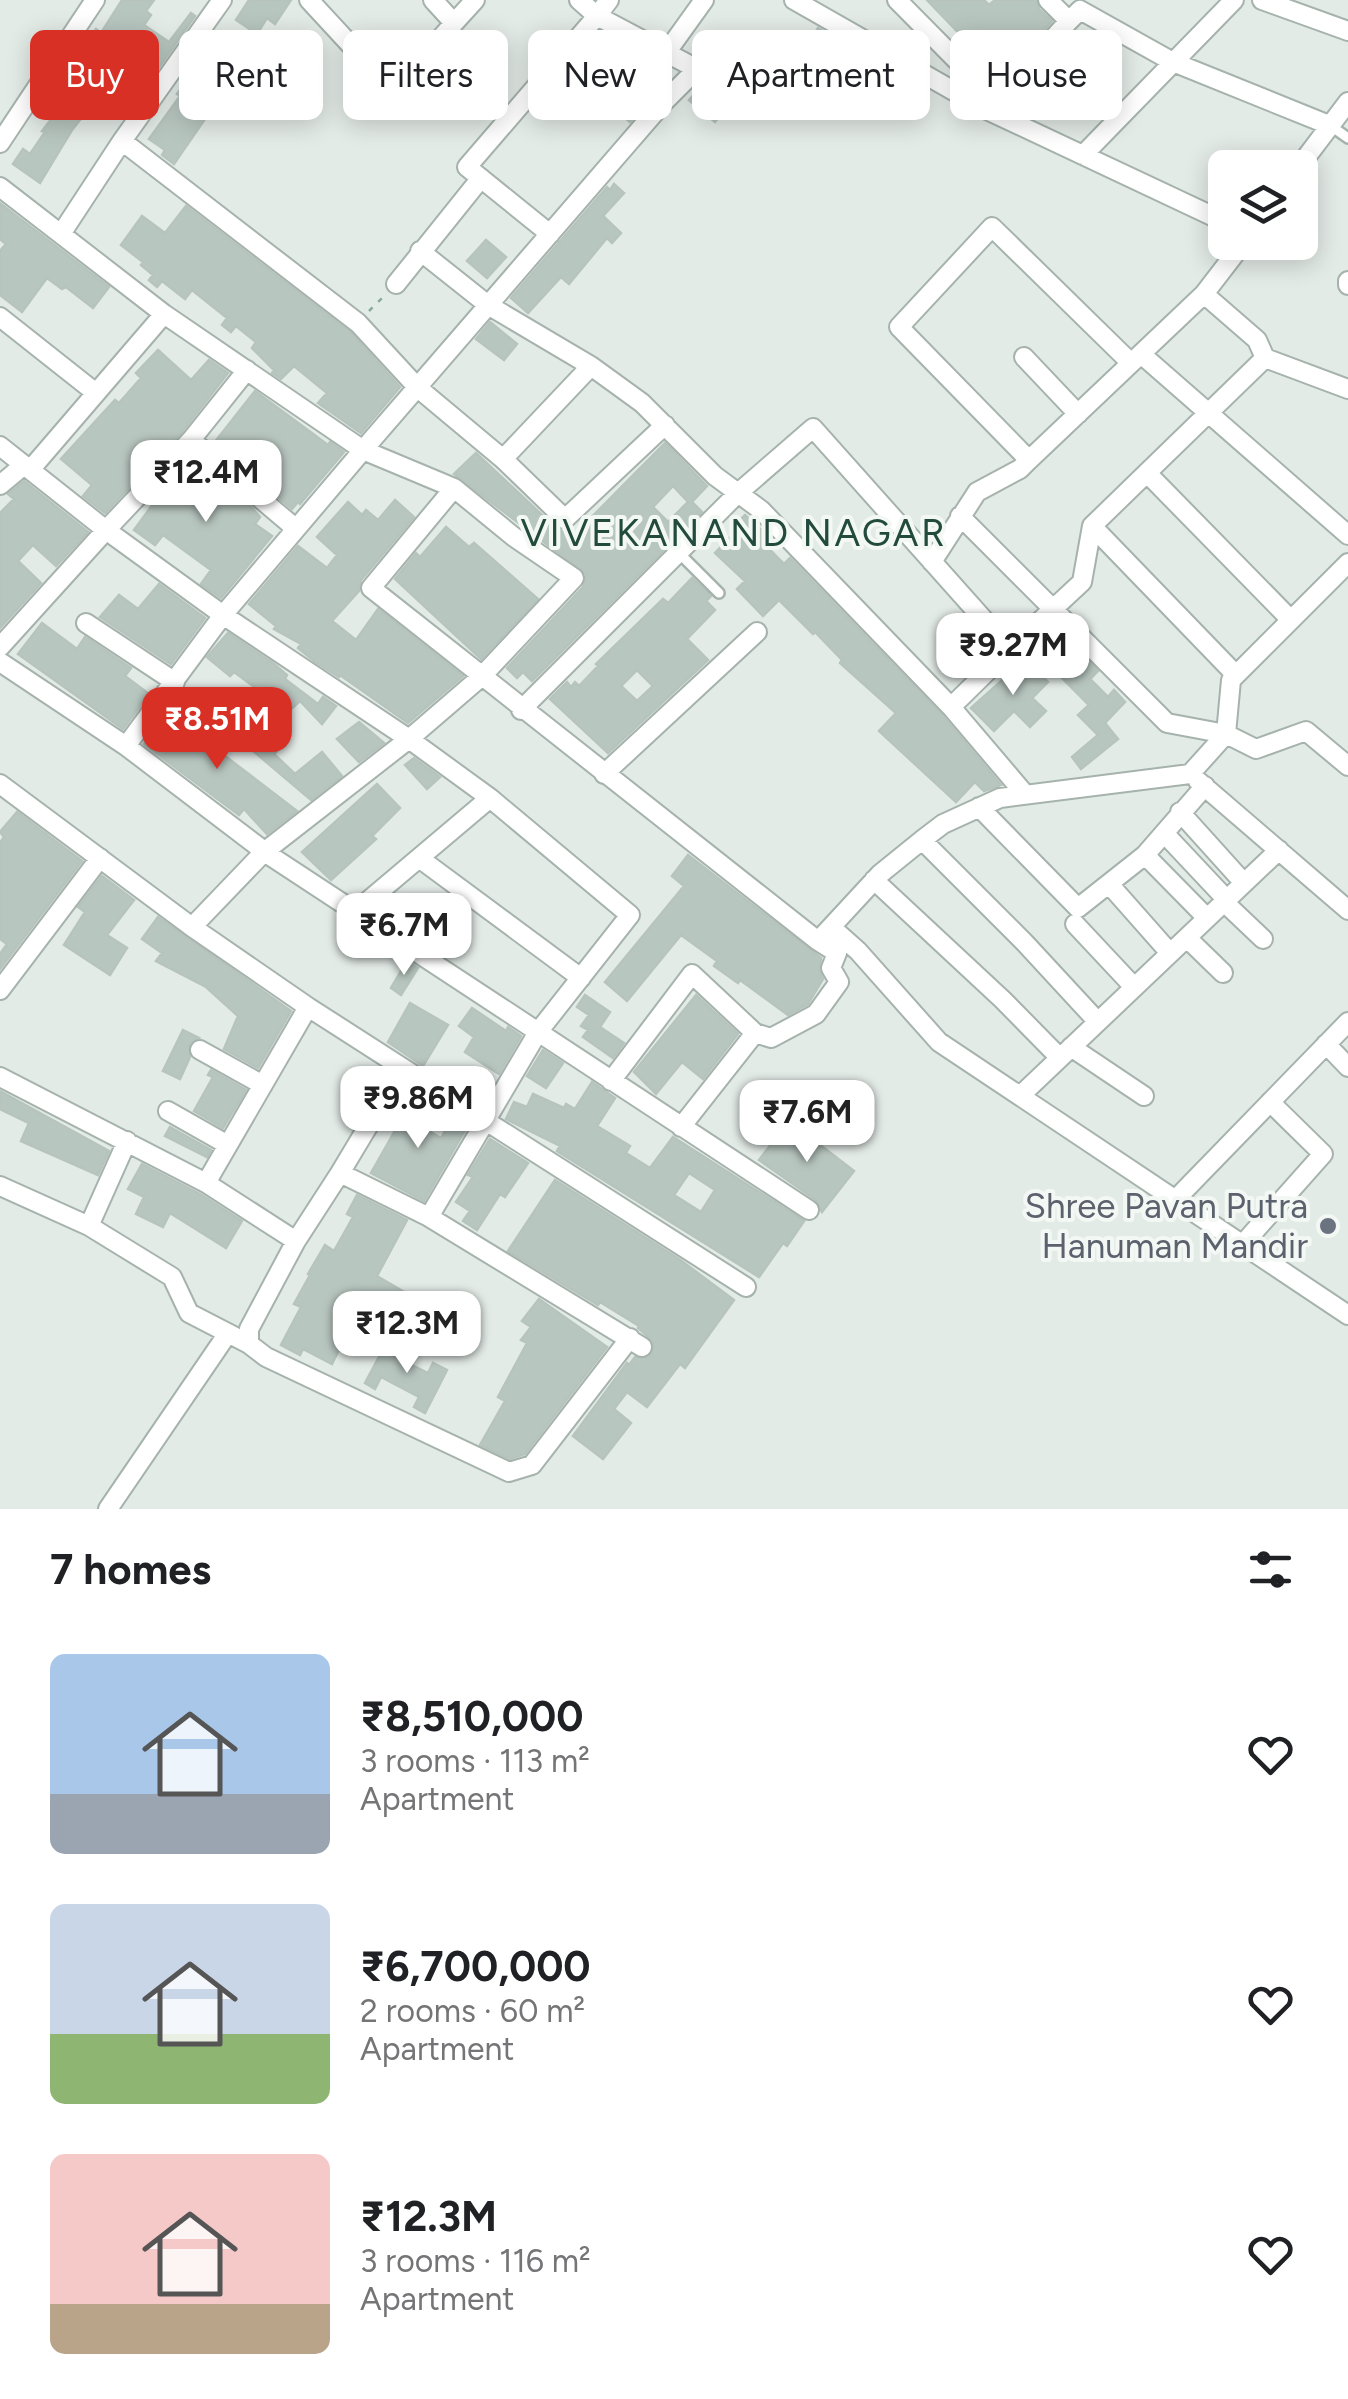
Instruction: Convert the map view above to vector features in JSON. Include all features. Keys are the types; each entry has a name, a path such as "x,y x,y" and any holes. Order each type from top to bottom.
{"street":[{"path":"0,143 94,0"},
{"path":"60,234 222,0"},
{"path":"309,0 394,92 475,0"},
{"path":"432,0 454,23"},
{"path":"580,0 598,16 624,30"},
{"path":"550,234 467,167 609,0"},
{"path":"672,45 704,0"},
{"path":"794,0 950,83"},
{"path":"898,0 950,58"},
{"path":"1048,0 1069,21"},
{"path":"1083,155 1234,0"},
{"path":"1262,0 1348,31"},
{"path":"1061,30 1080,10 1174,62 1329,125"},
{"path":"672,56 696,69 672,96"},
{"path":"1311,150 1348,102"},
{"path":"126,746 294,527 651,120"},
{"path":"1019,120 1208,214"},
{"path":"122,141 358,323 418,388 565,519 664,425"},
{"path":"396,284 481,178"},
{"path":"1,191 164,314 363,450 454,488 514,537 574,578 481,676 409,739 264,852 192,927"},
{"path":"1030,460 899,328 992,228 1136,358 1209,412 1348,536"},
{"path":"420,251 488,305 642,402 715,476 761,510 951,707 1024,793"},
{"path":"932,562 978,492 1030,460 1204,294 1230,260"},
{"path":"1204,294 1257,340 1265,358 1348,389"},
{"path":"0,485 27,468 164,314"},
{"path":"0,317 96,392"},
{"path":"1024,356 1078,414"},
{"path":"951,707 1082,582 1092,526 1265,358"},
{"path":"502,459 590,366"},
{"path":"0,647 190,440 247,370"},
{"path":"521,710 738,493 813,428 1010,650"},
{"path":"190,440 294,527"},
{"path":"0,446 223,615 490,798 630,915 538,1032 430,1218"},
{"path":"1146,473 1291,620"},
{"path":"454,488 371,588 604,774 824,934 858,951 939,1042 1348,1314"},
{"path":"960,516 1167,723 1226,734 1256,749 1306,731 1348,766"},
{"path":"1092,526 1233,678"},
{"path":"979,808 1078,908 1146,856 1180,812 1226,734 1233,678 1348,563"},
{"path":"86,623 174,682"},
{"path":"604,774 757,632"},
{"path":"0,662 126,746 264,852 809,1210"},
{"path":"824,934 874,880 922,840 943,824 1000,798 1198,780 1348,910"},
{"path":"2,789 308,1007 746,1287"},
{"path":"355,912 490,798"},
{"path":"1180,812 1244,882"},
{"path":"1164,832 1263,939"},
{"path":"922,840 1098,1022"},
{"path":"1021,1095 1279,850"},
{"path":"1146,856 1207,918"},
{"path":"0,990 100,858"},
{"path":"419,858 580,978"},
{"path":"874,880 1066,1053 1144,1096"},
{"path":"1109,884 1170,954"},
{"path":"1075,924 1134,988"},
{"path":"611,1081 692,974 755,1033 772,1038 816,1014 839,982 831,968 837,952 824,934"},
{"path":"1187,938 1224,973"},
{"path":"206,1183 308,1007"},
{"path":"1176,1199 1348,1022"},
{"path":"682,1127 755,1033"},
{"path":"1326,1044 1348,1067"},
{"path":"200,1050 263,1085"},
{"path":"249,1344 250,1329 296,1241 402,1068"},
{"path":"0,1076 206,1183 296,1241"},
{"path":"1242,1244 1323,1154 1270,1102"},
{"path":"168,1111 228,1145"},
{"path":"89,1226 127,1140"},
{"path":"0,1186 89,1226 172,1277 189,1313 266,1357 509,1472 532,1464 636,1342 430,1218 340,1173"},
{"path":"108,1509 228,1333"}],"lane":[{"path":"1329,125 1348,138"},
{"path":"679,553 719,593"}],"path":[{"path":"358,323 396,284"}],"building":[{"path":"122,0 154,0 146,11 151,15 144,25 151,30 103,30"},
{"path":"249,0 291,0 275,24 267,18 260,30 251,30 236,20"},
{"path":"927,0 984,0 989,5 995,0 1036,0 1039,9 1052,21 1044,30 956,30"},
{"path":"191,13 195,16 185,30 179,30 179,39 159,67 159,35 169,42"},
{"path":"179,97 179,120 204,120 174,164 162,155 165,150 149,139"},
{"path":"50,120 80,120 40,183 13,164 23,149 30,154 45,132 42,131"},
{"path":"614,184 624,193 603,216 621,233 612,243 607,238 569,284 561,277 528,313 511,298 607,187 610,190"},
{"path":"1,204 109,287 93,308 47,278 22,312 0,295 0,251 6,244 0,239"},
{"path":"186,206 350,332 400,387 361,433 318,403 327,393 294,366 281,379 272,373 274,370 252,348 256,342 236,326 231,332 222,325 227,318 192,290 185,299 162,281 157,287 149,280 153,275 141,265 143,262 121,245 142,216 165,233"},
{"path":"486,240 506,257 487,278 467,261"},
{"path":"490,322 517,344 504,360 476,339"},
{"path":"158,350 191,380 209,360 228,373 182,432 105,513 83,496 92,485 61,459 115,400 119,403 141,378 136,373"},
{"path":"255,391 328,445 330,442 344,452 292,509 214,443"},
{"path":"665,443 707,486 692,502 702,512 532,681 523,672 517,678 507,668 583,587 586,574 454,474 476,453 556,528 573,536","holes":["673,486 688,502 668,522 653,507"]},
{"path":"192,457 253,509 260,517 255,524 272,536 221,598 201,584 211,570 163,535 155,545 134,530 159,496 169,490 165,486"},
{"path":"24,481 88,532 56,566 33,545 18,561 41,583 0,628 0,513 14,499 8,494"},
{"path":"395,500 414,517 332,621 356,640 378,609 463,676 408,723 314,661 298,648 301,644 274,629 276,626 249,604 298,546 327,568 337,555 317,537 348,502 362,515 366,510 378,520"},
{"path":"745,515 770,538 764,544 784,564 790,558 942,715 1001,785 984,791 975,782 956,802 879,731 896,713 840,663 842,660 815,632 779,600 763,616 737,589 745,581 715,553 739,528 735,525"},
{"path":"446,527 469,547 474,543 538,599 481,659 395,579 416,553 420,557"},
{"path":"692,578 711,596 706,601 715,610 687,639 708,660 608,753 550,699 567,682 571,687 575,682 579,686 596,664 663,599 668,603","holes":["637,670 653,686 637,701 621,686"]},
{"path":"159,584 205,618 171,664 100,617 119,595 138,609"},
{"path":"42,623 77,649 85,637 131,668 125,676 149,694 123,729 18,654"},
{"path":"228,633 274,664 287,675 285,679 318,704 323,697 336,706 322,724 300,701 288,712 207,657"},
{"path":"1080,653 1098,671 1090,679 1108,697 1114,690 1125,702 1105,723 1118,739 1081,769 1072,757 1098,735 1078,715 1089,705 1059,675"},
{"path":"1030,664 1048,682 1032,698 1046,711 1030,727 1014,711 994,731 971,708 1019,665 1024,670"},
{"path":"168,711 195,728 218,746 216,749 297,811 267,834 244,809 239,815 144,744"},
{"path":"359,722 384,743 359,762 337,739"},
{"path":"256,731 278,750 274,754 295,774 322,752 342,776 311,800 245,744"},
{"path":"414,758 440,777 427,789 405,765"},
{"path":"377,784 400,808 372,836 376,839 331,880 302,852"},
{"path":"17,812 82,861 0,969 0,954 7,944 0,939 0,843 4,837 0,832"},
{"path":"688,855 821,958 819,970 823,979 808,1004 788,1015 714,966 717,961 681,935 627,1001 605,982 684,886 672,876"},
{"path":"102,876 134,900 107,935 127,948 110,975 64,945 85,912 78,907"},
{"path":"158,917 291,1011 258,1068 224,1049 238,1016 206,987 156,961 162,953 142,939"},
{"path":"407,961 418,968 401,995 391,988"},
{"path":"585,995 610,1012 600,1027 624,1043 613,1058 583,1037 588,1030 581,1026 589,1015 577,1007"},
{"path":"696,995 738,1034 703,1079 682,1062 656,1094 634,1072"},
{"path":"410,1003 448,1025 423,1066 388,1042"},
{"path":"472,1008 506,1031 508,1027 521,1036 499,1074 465,1052 474,1037 459,1026"},
{"path":"183,1030 199,1038 189,1045 190,1057 180,1079 163,1071"},
{"path":"543,1050 563,1063 546,1088 527,1076"},
{"path":"211,1070 246,1090 223,1128 194,1111 213,1077 208,1075"},
{"path":"592,1082 615,1098 597,1126 630,1146 626,1153 650,1168 673,1137 804,1221 759,1277 557,1151 560,1146 506,1119 514,1102 527,1107 533,1094 575,1109","holes":["689,1173 715,1190 701,1212 674,1195"]},
{"path":"0,1091 109,1151 98,1175 21,1141 29,1123 0,1109"},
{"path":"417,1092 432,1101 418,1125 441,1138 454,1115 468,1125 424,1201 371,1173"},
{"path":"789,1121 854,1171 822,1212 816,1200 759,1160"},
{"path":"170,1127 211,1150 207,1157 165,1136"},
{"path":"490,1139 528,1163 505,1197 500,1194 477,1230 463,1221 470,1211 456,1202 473,1177 468,1175"},
{"path":"142,1164 242,1221 226,1248 170,1213 163,1227 136,1214 144,1197 128,1189"},
{"path":"555,1180 679,1259 734,1300 685,1368 680,1364 647,1407 627,1392 614,1409 631,1423 603,1459 573,1436 627,1363 635,1357 649,1357 654,1346 639,1326 508,1251"},
{"path":"357,1195 407,1220 377,1276 416,1299 400,1328 360,1307 332,1364 303,1349 300,1355 281,1345 301,1307 294,1304 308,1274 325,1245 334,1251 353,1217 347,1214"},
{"path":"539,1299 607,1347 525,1454 510,1459 480,1445 505,1401 498,1397 527,1343 521,1340 531,1327 522,1321"},
{"path":"388,1340 401,1347 396,1357 428,1373 433,1363 447,1370 425,1413 414,1407 419,1397 381,1377 375,1389 365,1383"}],"place":[{"name":"Shree Pavan Putra Hanuman Mandir","path":"1328,1226"}],"district":[{"name":"VIVEKANAND NAGAR","path":"734,533"}]}
